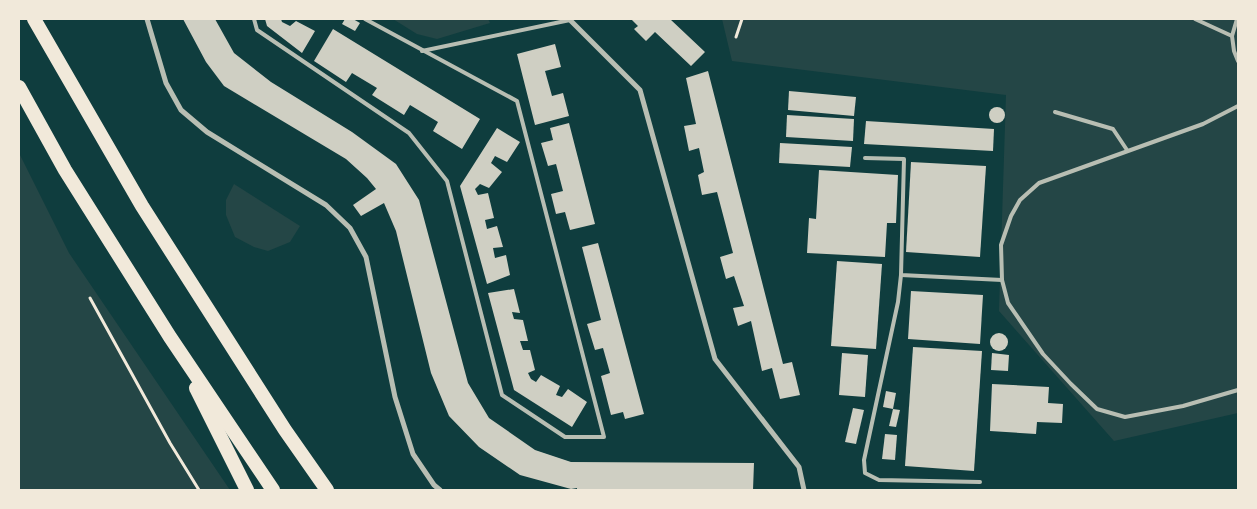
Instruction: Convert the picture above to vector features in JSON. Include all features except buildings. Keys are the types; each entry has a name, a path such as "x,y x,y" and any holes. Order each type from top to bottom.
{"highway":[{"path":"34,19 142,206 285,430 327,490"},
{"path":"19,87 65,170 170,337 273,490"},
{"path":"170,337 247,490"}],"street":[{"path":"147,19 166,83 182,110 207,132 326,204 350,228 366,257 395,397 413,454 434,485 440,490"},
{"path":"570,19 640,90 715,359 799,467 804,490"}],"lane":[{"path":"254,19 257,30 409,133 446,181 502,394 565,437 604,437 517,101 365,19"},
{"path":"422,51 570,19"},
{"path":"1195,19 1232,36"},
{"path":"1237,19 1232,36 1234,51 1238,61"},
{"path":"1238,106 1203,124 1039,183 1020,200 1011,216 1001,245 1002,280 1008,303 1043,354 1097,409 1125,417 1183,406 1238,390"},
{"path":"1055,112 1113,129 1127,150"},
{"path":"865,158 904,160 901,275 898,302 864,460 865,473 879,480 980,482"},
{"path":"901,275 1002,280"}],"path":[{"path":"736,37 742,19"},
{"path":"90,298 170,443 199,490"}],"shaded area":[{"path":"393,19 488,19 490,23 437,39 417,34"},
{"path":"722,19 1238,19 1238,413 1114,441 999,311 1006,95 732,61"},
{"path":"19,153 69,253 230,490 19,490"},
{"path":"234,184 300,226 290,242 268,251 254,247 235,237 226,215 226,200"}]}
